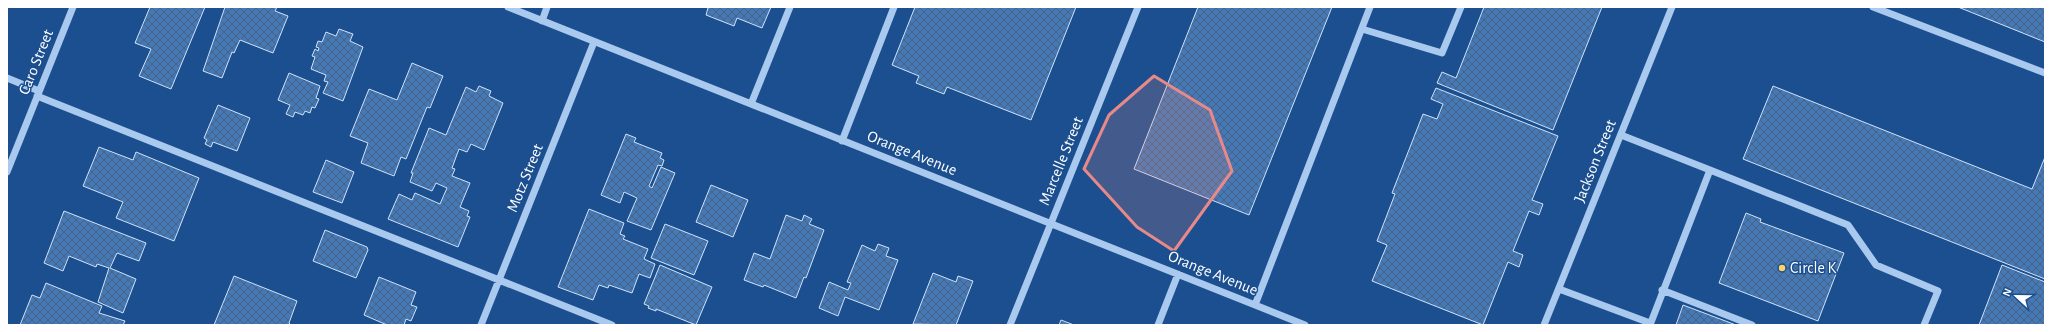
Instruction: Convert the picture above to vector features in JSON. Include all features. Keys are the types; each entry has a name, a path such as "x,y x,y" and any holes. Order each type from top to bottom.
{"street":[{"name":"Caro Street","path":"7,172 73,7"},
{"name":"Orange Avenue","path":"508,7 1305,325"},
{"path":"542,20 547,7"},
{"path":"751,104 790,7"},
{"path":"842,140 894,7"},
{"name":"Marcelle Street","path":"1010,325 1138,7"},
{"path":"1255,305 1370,7"},
{"path":"1362,29 1442,53 1461,7"},
{"name":"Jackson Street","path":"1544,325 1672,7"},
{"path":"1872,7 2045,73"},
{"name":"Motz Street","path":"481,325 594,42"},
{"path":"7,78 38,94 612,325"},
{"path":"1620,135 1848,225 1876,265 1938,291 1924,325"},
{"path":"1559,289 1650,324 1710,170"},
{"path":"1158,325 1178,274"},
{"path":"1662,290 1752,325"}],"highlighted area":[{"path":"1154,76 1210,110 1232,171 1174,251 1137,227 1084,169 1109,115"}],"building":[{"path":"150,7 205,7 171,89 139,76 151,49 135,43"},
{"path":"225,7 277,7 275,11 288,16 273,53 240,40 234,53 232,52 222,78 203,71"},
{"path":"705,7 771,7 762,28 737,18 734,26 706,15 708,8"},
{"path":"915,7 1076,7 1031,120 947,87 944,94 916,83 919,76 892,65"},
{"path":"1198,7 1332,7 1249,215 1134,169"},
{"path":"1484,7 1602,7 1553,130 1437,83 1442,72 1456,78"},
{"path":"1958,7 2045,7 2045,42"},
{"path":"339,29 353,34 350,41 363,47 343,101 323,93 328,82 324,81 326,75 311,69 315,57 312,56 315,49 318,51 319,48 316,47 318,41 322,42 326,32 336,36"},
{"path":"412,63 443,76 430,108 427,107 406,159 401,157 394,176 361,163 368,143 350,136 369,89 397,100"},
{"path":"289,73 320,86 316,98 319,99 315,108 312,107 310,113 305,111 303,115 295,112 293,117 286,114 290,105 278,100"},
{"path":"479,86 491,91 489,96 503,103 484,150 471,144 467,152 459,149 452,168 455,169 452,176 470,183 460,207 469,211 467,216 470,217 458,247 388,219 399,194 412,200 415,193 440,204 447,188 436,183 432,191 410,182 413,173 411,173 429,128 446,135 466,87 476,92"},
{"path":"1773,86 2032,189 2045,157 2045,279 1743,159"},
{"path":"1436,88 1558,136 1532,200 1543,204 1539,215 1529,211 1513,251 1523,255 1519,267 1508,262 1483,325 1372,281 1387,245 1377,241 1395,194 1392,193 1423,114 1437,119 1443,104 1431,99"},
{"path":"218,105 250,118 237,151 213,142 211,147 205,144 207,140 204,138"},
{"path":"626,134 636,138 634,142 662,153 660,158 664,160 662,166 658,165 649,186 652,188 661,167 675,173 651,230 627,221 637,198 624,192 620,203 601,195"},
{"path":"99,147 133,160 136,152 199,178 174,241 116,218 123,202 83,186"},
{"path":"326,160 354,172 342,203 313,192"},
{"path":"711,185 748,200 733,237 696,222"},
{"path":"589,209 624,223 620,234 625,236 623,239 648,249 644,259 655,264 650,278 639,274 632,293 609,285 608,288 599,285 593,300 558,287"},
{"path":"64,211 146,243 139,261 117,253 110,268 136,279 123,313 98,302 109,268 97,264 96,267 69,256 63,271 44,263"},
{"name":"Circle K","path":"1746,213 1761,219 1760,222 1844,253 1818,321 1719,283"},
{"path":"786,215 802,221 804,215 812,219 809,224 824,230 806,278 804,277 796,298 764,285 763,287 744,280 754,253 770,259"},
{"path":"665,224 708,241 694,275 651,258"},
{"path":"325,230 367,247 368,250 356,278 313,261"},
{"path":"878,244 889,248 886,256 898,260 879,310 845,297 838,316 819,308 829,282 848,290 851,283 847,282 862,245 875,251"},
{"path":"660,265 712,287 696,325 656,309 656,311 648,308 649,306 644,304"},
{"path":"2002,265 2045,282 2045,325 1979,325"},
{"path":"933,273 956,282 958,276 973,281 956,325 913,324"},
{"path":"234,276 297,301 289,323 291,325 214,325"},
{"path":"379,277 416,292 411,305 417,307 411,321 406,319 404,325 387,325 364,315"},
{"path":"46,283 102,306 99,313 125,321 123,325 20,325 32,295 40,298"},
{"path":"1683,305 1736,325 1676,325"},
{"path":"1061,320 1074,325 1059,325"}],"place":[{"name":"Circle K","path":"1782,268"}]}
